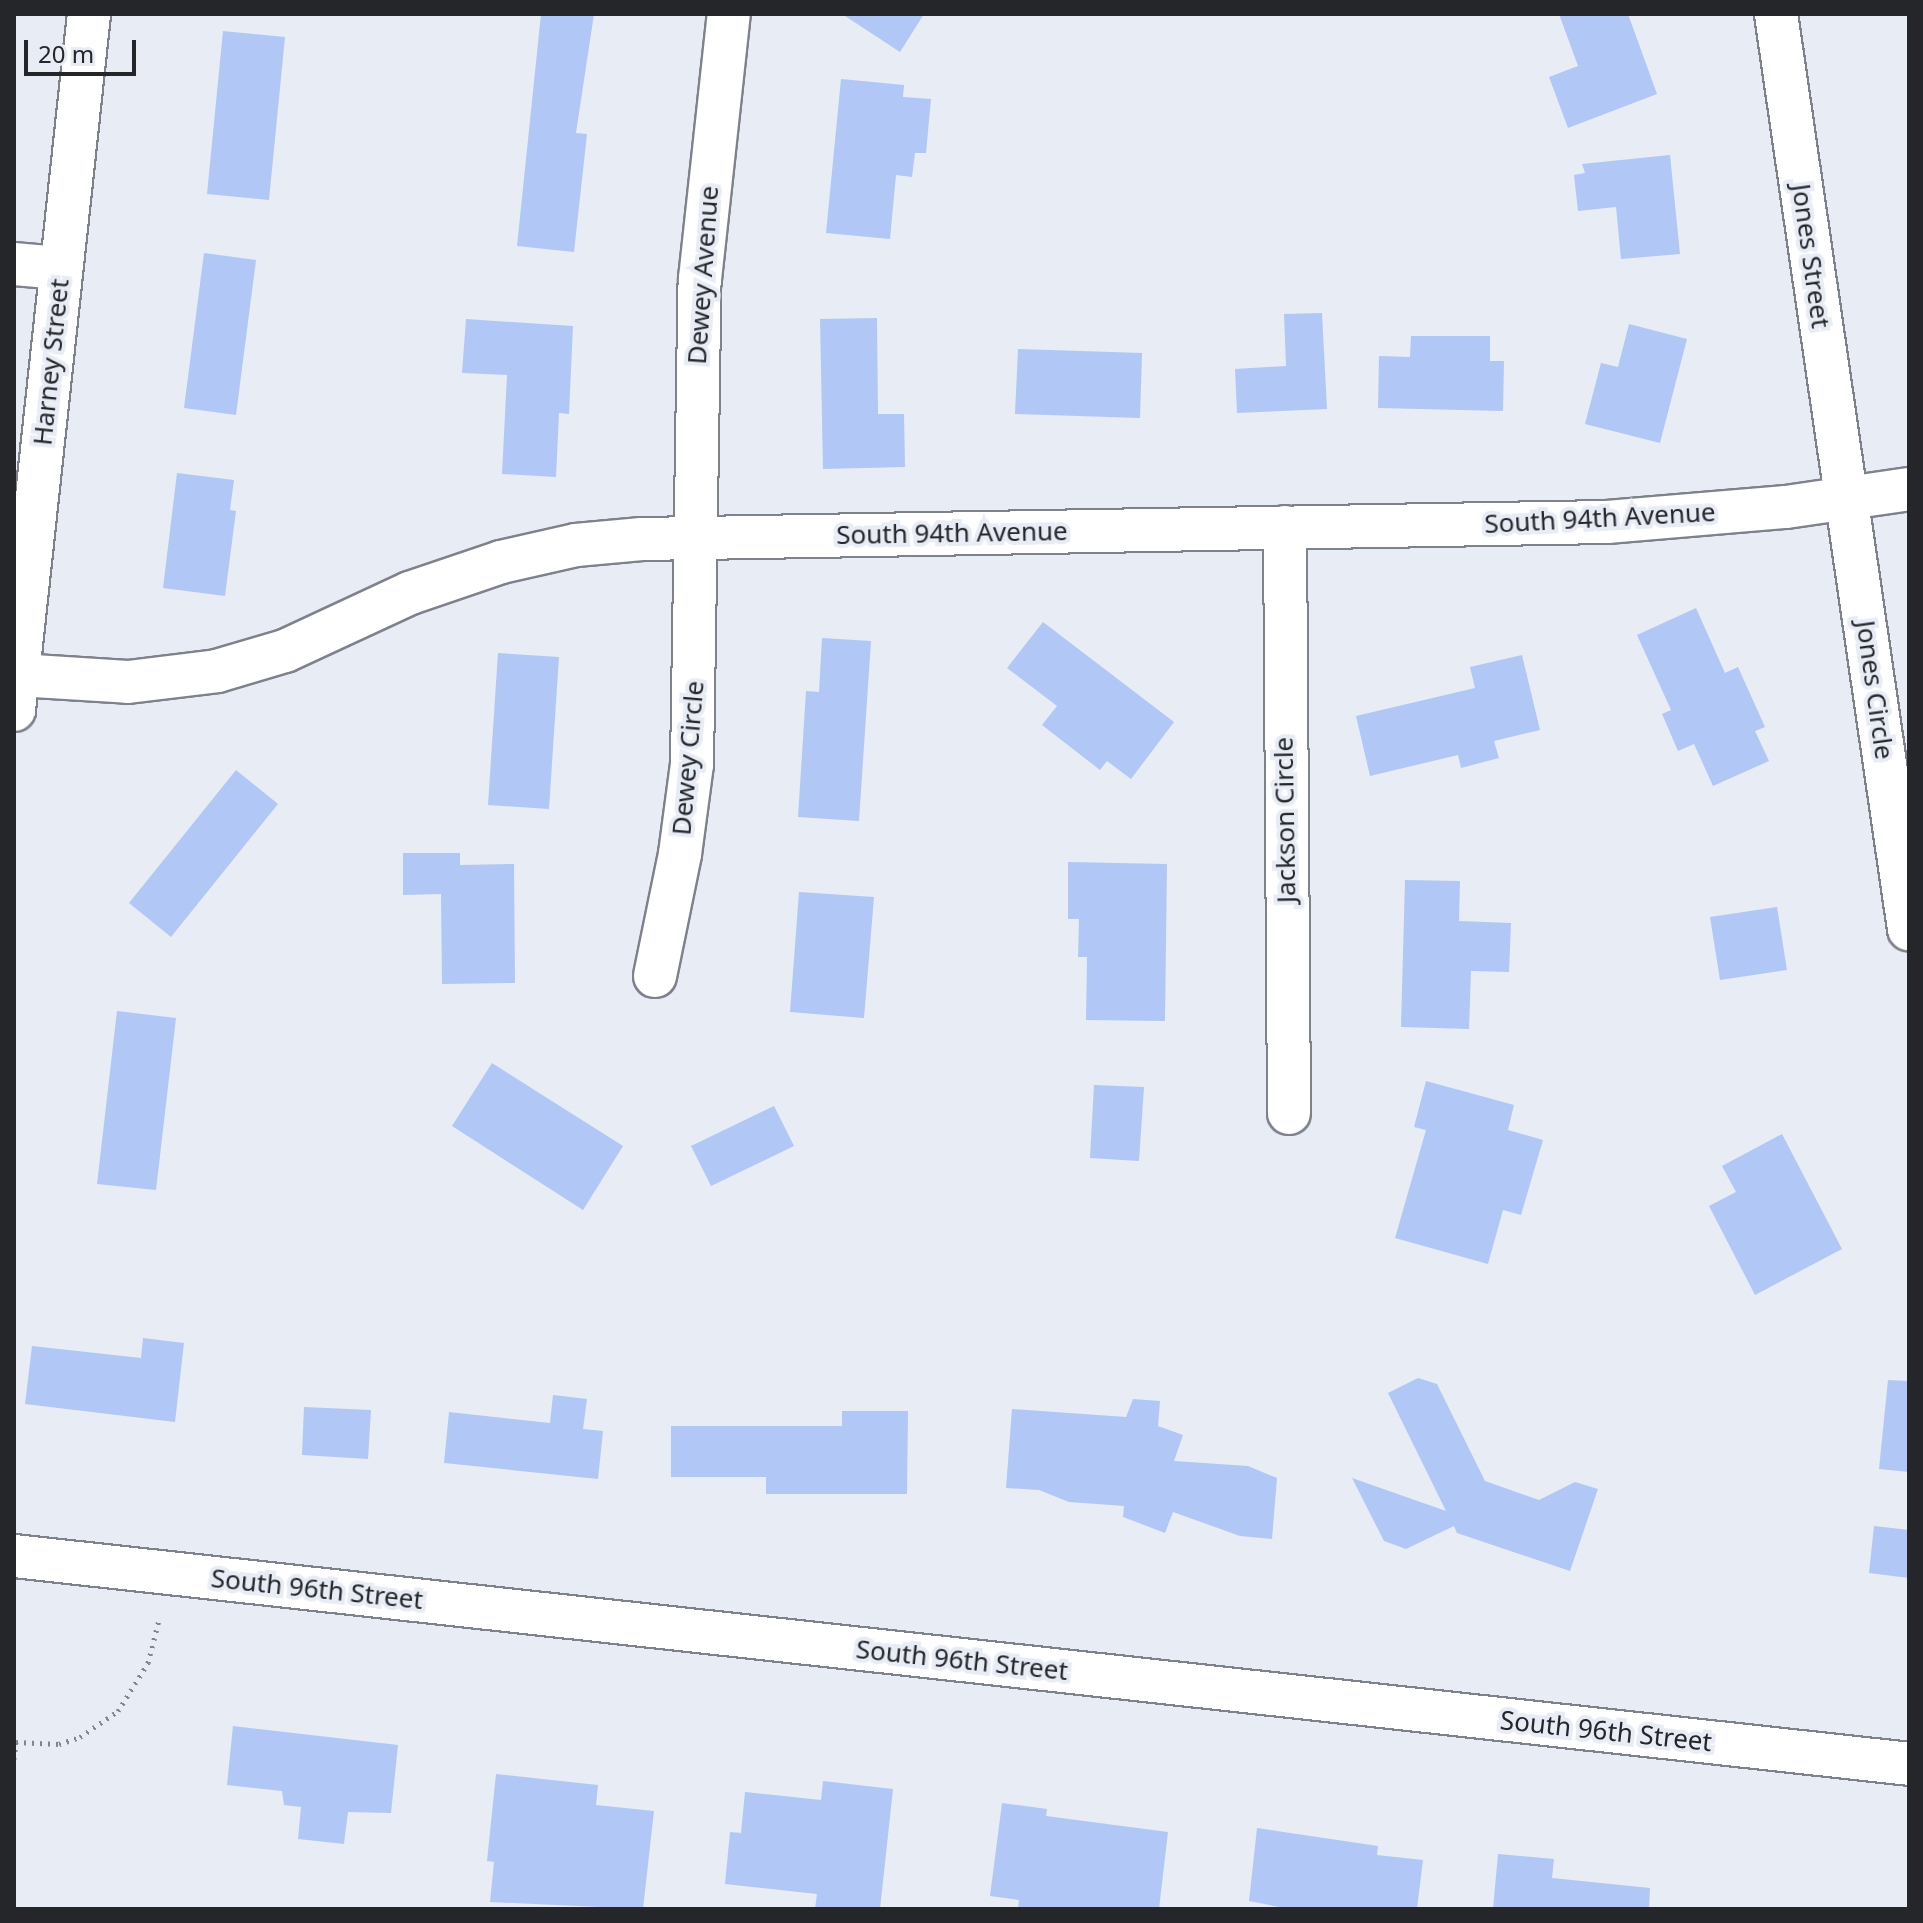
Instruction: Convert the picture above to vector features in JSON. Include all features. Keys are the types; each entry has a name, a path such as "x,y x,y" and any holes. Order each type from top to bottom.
{"street":[{"name":"Harney Street","path":"16,693 89,14"},
{"name":"Dewey Avenue","path":"695,537 700,279 729,14"},
{"name":"Jones Street","path":"1776,14 1847,498"},
{"path":"14,264 61,268"},
{"name":"South 94th Avenue","path":"16,693 217,671 285,651 410,593 501,562 576,545 695,537 1607,522 1909,489"},
{"name":"Jones Circle","path":"1847,498 1909,929"},
{"name":"Jackson Circle","path":"1285,527 1289,1113"},
{"name":"Dewey Circle","path":"655,976 680,854 692,764 695,537"},
{"name":"South 96th Street","path":"14,1556 1909,1764"}],"path":[{"path":"14,1759 16,1742 59,1744 80,1737 118,1711 148,1663 159,1620"}],"building":[{"path":"541,14 594,14 576,133 587,134 574,252 517,246"},
{"path":"842,14 924,14 900,52"},
{"path":"1559,14 1628,14 1657,94 1568,128 1549,77 1578,66"},
{"path":"223,31 285,37 269,200 207,194"},
{"path":"841,79 904,85 903,97 931,99 926,153 915,153 912,177 896,175 890,239 826,233"},
{"path":"1670,155 1680,254 1621,259 1616,207 1578,211 1574,175 1585,173 1582,164"},
{"path":"204,253 256,260 236,415 184,408"},
{"path":"1322,313 1327,409 1237,413 1235,369 1286,366 1284,314"},
{"path":"877,318 878,414 904,414 905,467 823,469 820,319"},
{"path":"466,319 573,326 569,414 559,413 556,477 502,474 507,375 462,373"},
{"path":"1629,324 1687,339 1660,443 1585,424 1601,363 1618,367"},
{"path":"1411,336 1490,336 1490,361 1504,361 1503,411 1378,408 1379,356 1410,357"},
{"path":"1018,349 1142,353 1140,418 1015,414"},
{"path":"177,473 234,480 230,510 236,511 225,596 163,588"},
{"path":"1696,608 1725,673 1738,667 1765,727 1755,731 1769,761 1713,786 1694,744 1678,751 1662,714 1671,710 1637,635"},
{"path":"1043,622 1174,722 1131,779 1107,761 1100,770 1042,725 1057,706 1007,668"},
{"path":"822,638 871,641 859,821 798,817 806,691 819,692"},
{"path":"498,653 559,657 549,809 488,805"},
{"path":"1522,655 1540,730 1494,741 1499,758 1461,768 1458,755 1370,776 1356,716 1475,688 1470,667"},
{"path":"236,770 278,804 171,937 129,903"},
{"path":"403,853 460,853 460,865 514,864 515,983 442,984 441,894 403,895"},
{"path":"1068,862 1167,864 1165,1021 1086,1020 1087,957 1078,957 1079,919 1068,919"},
{"path":"1405,880 1460,881 1459,921 1511,923 1509,972 1471,971 1469,1029 1401,1027"},
{"path":"799,892 874,897 864,1018 790,1012"},
{"path":"1777,907 1787,970 1720,980 1710,917"},
{"path":"117,1011 176,1018 156,1190 97,1184"},
{"path":"492,1063 623,1146 583,1210 452,1126"},
{"path":"1426,1081 1514,1105 1508,1130 1543,1140 1521,1215 1503,1210 1488,1264 1395,1238 1426,1130 1414,1127"},
{"path":"1094,1085 1144,1087 1139,1161 1090,1158"},
{"path":"774,1106 794,1146 711,1186 691,1146"},
{"path":"1782,1134 1842,1249 1755,1295 1709,1206 1736,1192 1722,1166"},
{"path":"143,1338 184,1343 175,1422 25,1404 32,1346 141,1358"},
{"path":"1418,1378 1437,1384 1485,1481 1539,1500 1575,1482 1598,1489 1570,1571 1457,1533 1454,1526 1406,1549 1384,1541 1352,1478 1446,1511 1388,1393"},
{"path":"1888,1380 1909,1381 1909,1472 1879,1469"},
{"path":"553,1395 587,1399 583,1429 603,1431 598,1479 444,1463 449,1412 550,1423"},
{"path":"1133,1399 1160,1401 1158,1426 1183,1435 1174,1461 1248,1466 1277,1478 1272,1539 1240,1536 1173,1512 1165,1533 1123,1517 1124,1506 1069,1502 1039,1490 1006,1488 1012,1409 1126,1417"},
{"path":"304,1407 371,1410 368,1459 302,1455"},
{"path":"842,1411 908,1411 907,1494 766,1494 766,1477 671,1477 671,1426 842,1426"},
{"path":"1874,1526 1909,1530 1909,1578 1869,1573"},
{"path":"233,1726 398,1745 391,1813 348,1812 344,1844 298,1839 301,1807 284,1805 282,1791 227,1785"},
{"path":"496,1774 598,1785 596,1805 654,1811 643,1909 490,1902 494,1862 487,1861"},
{"path":"823,1781 893,1789 880,1909 815,1909 817,1894 725,1884 730,1832 741,1833 745,1792 821,1800"},
{"path":"1002,1803 1047,1809 1046,1816 1168,1832 1159,1909 1018,1909 1019,1900 990,1896"},
{"path":"1257,1828 1378,1846 1377,1855 1423,1860 1417,1909 1289,1909 1249,1901"},
{"path":"1498,1854 1554,1859 1552,1878 1650,1888 1649,1909 1493,1909"}]}
